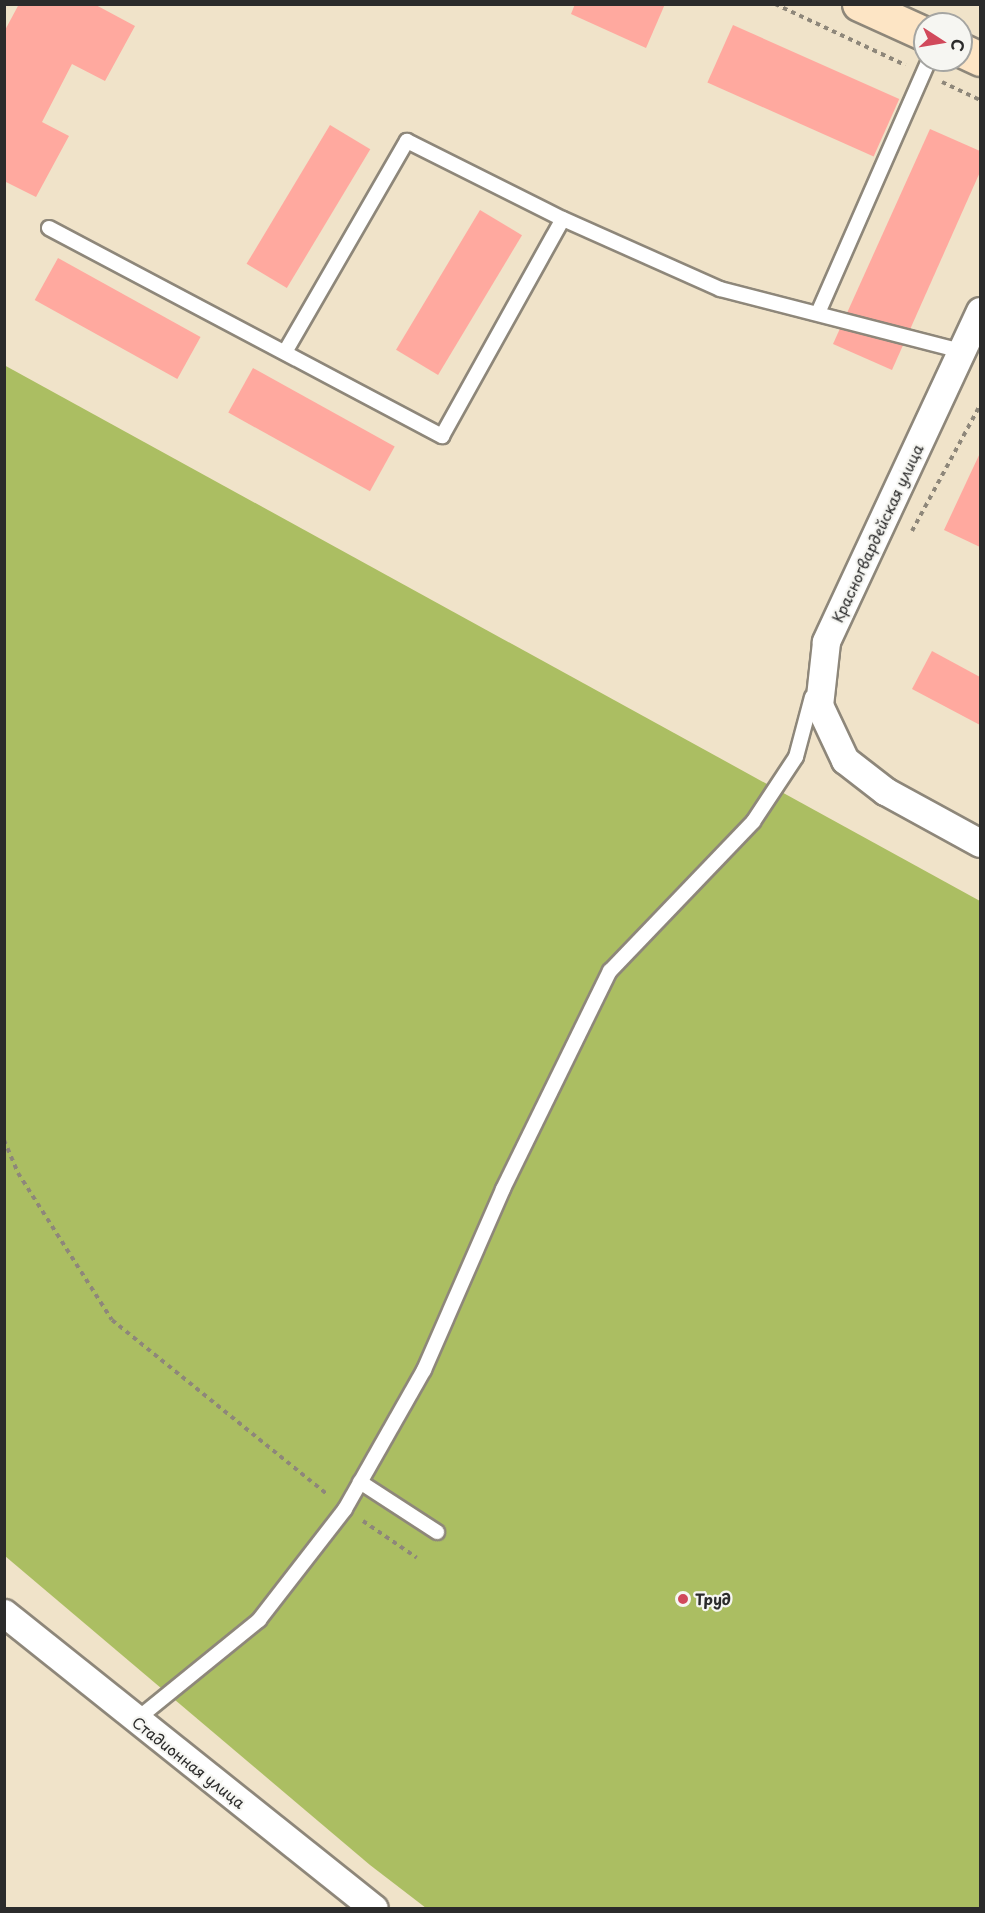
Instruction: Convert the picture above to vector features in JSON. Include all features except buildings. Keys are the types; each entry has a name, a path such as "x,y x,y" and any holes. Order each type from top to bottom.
{"main road":[{"path":"859,4 913,29"}],"street":[{"name":"Красногвардейская улица","path":"981,311 826,642 819,705 845,760 885,791 981,843"},
{"name":"Стадионная улица","path":"4,1614 374,1908"}],"lane":[{"path":"818,313 924,72"},
{"path":"285,352 407,141 564,219 720,289 962,351"},
{"path":"49,228 442,436 564,219"},
{"path":"136,1720 259,1620 345,1509 424,1370 503,1189 610,971 753,822 796,757 826,642"},
{"path":"360,1482 437,1532"}],"path":[{"path":"775,4 913,62"},
{"path":"934,72 981,100"},
{"path":"4,1140 18,1173 112,1320 345,1509 417,1558"}],"green space":[{"path":"4,365 980,901 980,1908 426,1908 370,1865 5,1556"}],"place":[{"name":"Труд","path":"683,1599"}]}
